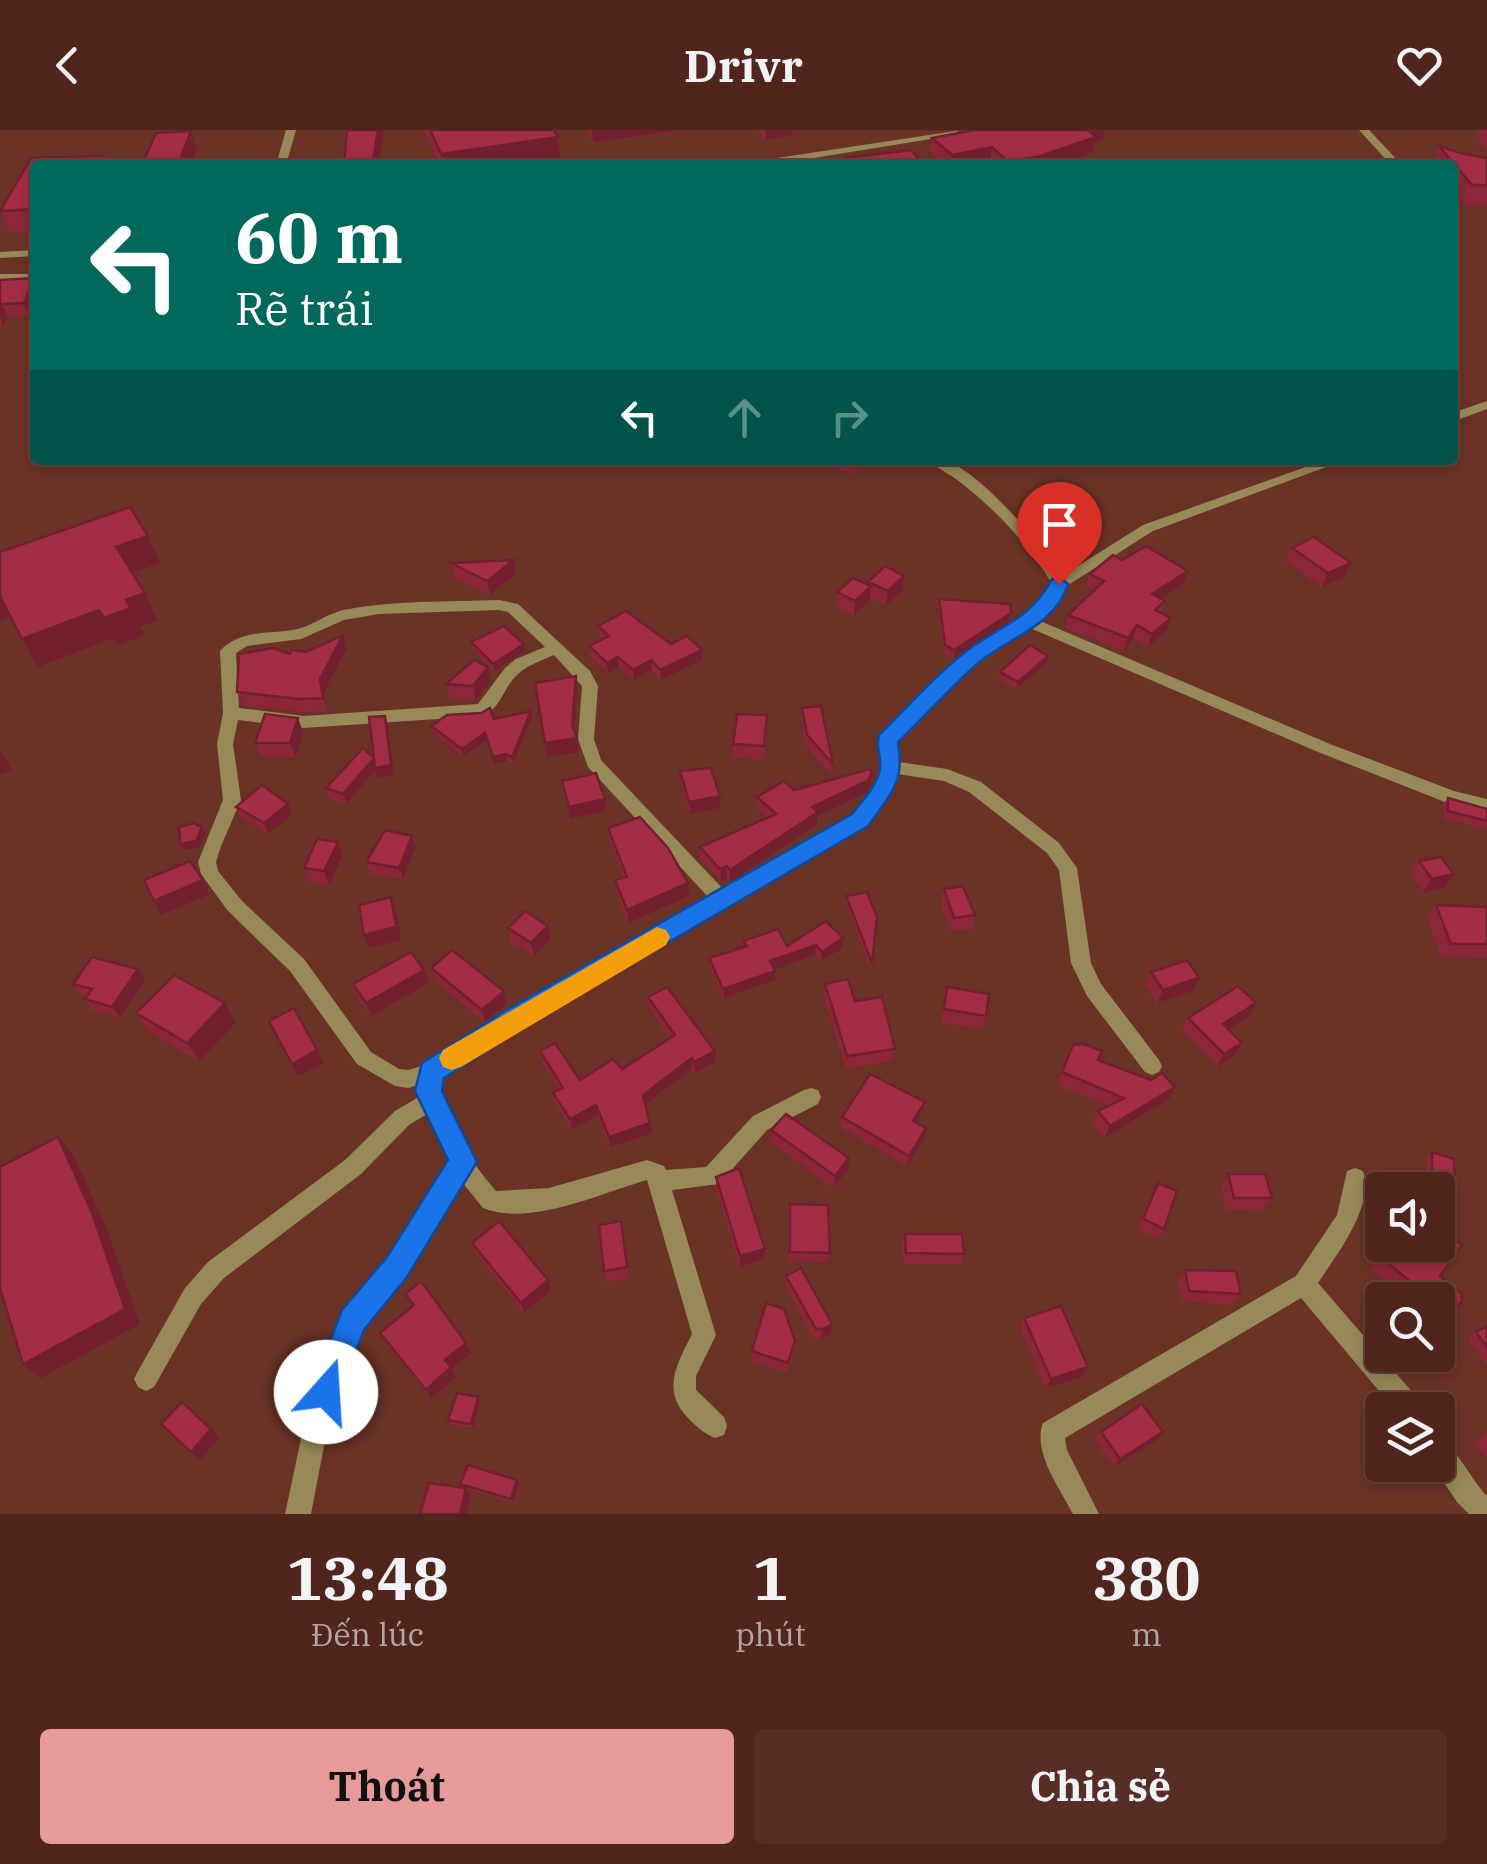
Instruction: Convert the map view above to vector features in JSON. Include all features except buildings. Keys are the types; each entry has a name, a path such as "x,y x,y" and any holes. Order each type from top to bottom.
{"street":[{"path":"283,160 291,130"},
{"path":"785,160 981,130"},
{"path":"1364,130 1392,160"},
{"path":"0,255 30,253"},
{"path":"0,277 30,277"},
{"path":"1458,416 1487,405"},
{"path":"944,465 959,473 1047,559 1059,584"},
{"path":"722,900 594,762 586,739 590,686 513,608 499,605 379,609 340,616 301,634 234,645 226,657 230,713 225,744 232,800 207,862 210,874 236,906 297,965 364,1058 395,1078 408,1079 431,1072 514,1019 722,900 860,820 883,789 891,767 886,740 972,657 1029,622 1054,600 1059,584 1148,528 1324,465"},
{"path":"1029,622 1342,755 1451,797 1487,806"},
{"path":"230,713 304,722 482,710 492,704 506,676 556,648"},
{"path":"891,767 947,775 975,787 1054,848 1068,868 1073,889 1074,934 1081,963 1094,990 1152,1066"},
{"path":"431,1072 432,1099 463,1162 491,1201 505,1204 647,1170 656,1173 704,1335 682,1387 685,1402 715,1426"},
{"path":"659,1181 711,1176 760,1123 811,1096"},
{"path":"146,1379 193,1296 216,1270 353,1167 402,1118 432,1099"},
{"path":"298,1514 317,1420 352,1321 397,1267 463,1162"},
{"path":"1086,1514 1055,1452 1052,1432 1304,1284 1346,1219 1355,1178"},
{"path":"1304,1284 1396,1392"},
{"path":"1455,1477 1487,1514"}],"slow traffic":[{"path":"452,1058 657,937"}],"route":[{"path":"326,1392 352,1321 397,1267 463,1162 429,1091 431,1072 514,1019 860,820 883,789 891,767 886,740 972,657 1029,622 1054,600 1059,584"}]}
